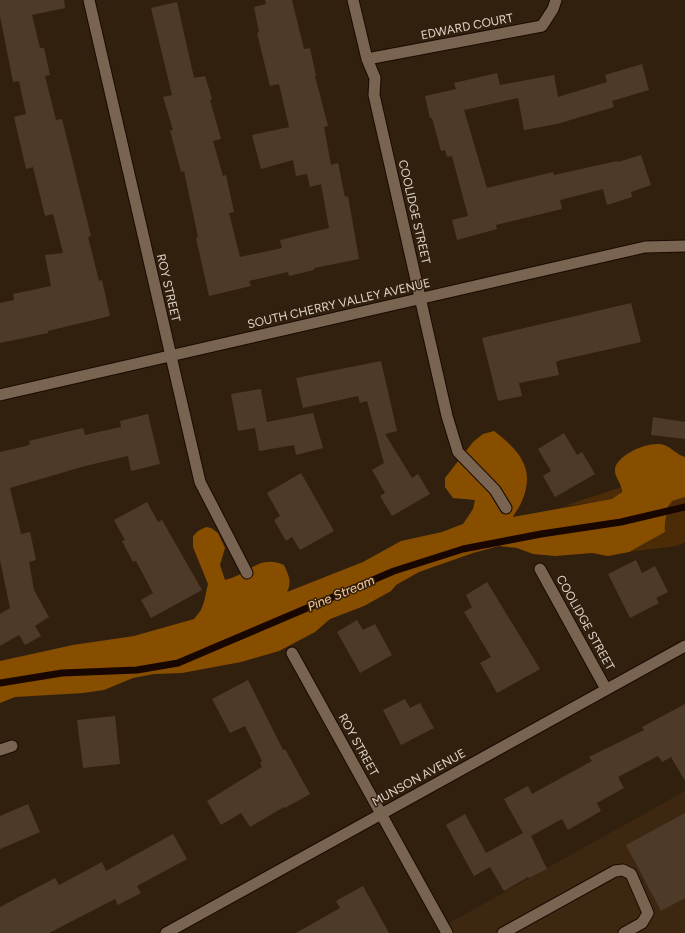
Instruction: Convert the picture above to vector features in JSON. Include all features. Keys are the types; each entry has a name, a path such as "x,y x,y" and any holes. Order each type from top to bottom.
{"street":[{"name":"ROY STREET","path":"89,0 200,482 247,573"},
{"name":"COOLIDGE STREET","path":"353,0 367,59 375,78 374,95 447,416 458,452 495,490 506,508"},
{"name":"EDWARD COURT","path":"367,59 542,26 554,9 556,0"},
{"name":"SOUTH CHERRY VALLEY AVENUE","path":"0,395 645,247 685,246"},
{"name":"COOLIDGE STREET","path":"540,569 606,689"},
{"name":"MUNSON AVENUE","path":"166,933 685,646"},
{"name":"ROY STREET","path":"292,653 447,933"},
{"path":"0,750 12,746"},
{"path":"503,933 615,871 624,870 631,874 648,913 645,928 624,933"}],"shaded area":[{"path":"494,431 518,453 526,470 526,490 513,517 612,499 622,492 615,472 617,463 628,453 643,446 658,444 664,445 679,455 685,457 685,497 672,501 667,508 665,532 629,552 608,556 592,553 555,556 533,554 517,548 499,546 473,553 419,572 396,585 391,591 364,606 330,619 315,632 279,651 241,662 182,673 154,674 133,678 104,690 83,693 15,697 0,703 0,661 73,645 134,636 194,619 201,610 208,584 193,547 193,536 198,531 206,527 211,528 218,533 225,548 220,565 225,580 241,574 254,566 267,562 275,562 284,565 287,572 290,582 287,592 363,562 401,541 442,532 463,524 473,509 475,500 453,498 445,487 445,478 473,442 483,434"},
{"path":"622,487 619,495 612,499 564,506"},
{"path":"685,497 685,542 676,546 629,552 665,532 667,508 672,501"},
{"path":"685,791 685,933 450,933 446,925"}],"building":[{"path":"0,0 64,0 65,8 32,15 40,48 44,48 50,75 45,76 56,120 62,119 91,236 88,237 99,281 102,280 110,316 48,331 48,333 0,343 0,303 14,300 13,294 51,286 45,255 63,253 53,214 45,216 33,167 26,169 14,117 26,114 19,81 13,82 0,16"},
{"path":"265,0 292,0 304,49 310,48 315,76 328,126 324,127 331,165 338,163 345,197 348,196 359,259 314,268 314,270 289,276 288,272 249,281 251,286 209,296 196,238 198,237 184,171 181,172 170,130 173,130 163,97 172,95 151,8 177,2 194,78 205,76 221,139 213,141 223,176 226,175 234,212 229,213 240,257 282,248 280,240 329,228 321,184 310,187 307,174 296,176 293,160 261,169 252,135 289,127 279,84 270,86 257,33 259,32 254,7 266,4"},
{"path":"642,64 649,90 612,101 614,107 557,124 524,130 518,98 464,110 487,188 553,172 554,175 618,162 641,155 651,185 631,192 632,197 607,205 603,189 560,200 562,209 496,225 497,229 457,240 452,220 468,216 452,156 447,157 445,150 441,151 432,118 430,118 425,96 456,89 454,83 497,73 500,85 554,75 558,97 607,82 605,75"},
{"path":"631,303 641,342 556,362 559,375 519,383 522,396 498,401 482,338"},
{"path":"381,361 397,431 385,434 412,478 418,474 430,494 392,516 380,496 385,493 372,470 384,463 367,401 360,403 358,396 303,408 296,378"},
{"path":"261,389 267,422 313,413 323,448 296,455 294,445 259,451 255,428 238,431 231,394"},
{"path":"148,414 160,464 131,471 128,456 85,466 10,488 21,534 30,532 36,560 29,562 34,590 49,617 35,626 41,636 25,645 19,635 0,646 0,614 10,608 0,560 0,452 26,446 30,444 29,441 83,428 85,435 121,427 120,421"},
{"path":"653,417 685,422 685,439 651,435"},
{"path":"564,433 577,455 582,452 595,474 555,497 543,476 551,471 538,449"},
{"path":"301,473 334,531 300,550 292,537 286,541 274,520 280,516 267,493"},
{"path":"147,502 158,522 162,520 202,590 151,618 141,600 153,593 136,561 133,562 122,541 125,540 114,520"},
{"path":"636,560 642,573 655,566 668,592 656,598 659,603 630,618 608,574"},
{"path":"487,582 540,669 497,693 480,663 491,657 464,612 472,607 466,595"},
{"path":"357,620 363,630 375,624 392,655 360,673 337,632"},
{"path":"248,680 283,750 285,749 310,794 250,827 241,813 221,825 207,801 262,767 260,763 262,761 245,726 230,733 212,699"},
{"path":"405,699 410,708 420,703 434,728 401,745 383,710"},
{"path":"685,704 685,781 671,757 662,762 658,756 618,777 624,788 597,803 601,811 568,830 562,819 531,836 547,869 529,878 528,877 504,891 490,867 474,876 446,825 465,814 486,853 523,833 504,799 528,786 532,794 592,761 589,757 644,730 642,727"},
{"path":"115,716 120,764 83,768 77,720"},
{"path":"28,804 40,832 0,849 0,816"},
{"path":"685,813 685,898 661,911 626,845"},
{"path":"173,834 187,859 137,886 141,893 118,905 115,899 49,933 0,933 0,907 55,878 59,885 102,862 106,871"},
{"path":"363,886 389,933 296,933 340,908 336,901"}],"waterway":[{"name":"Pine Stream","path":"0,683 62,673 137,670 178,663 394,571 463,549 541,534 621,522 685,507"}]}
